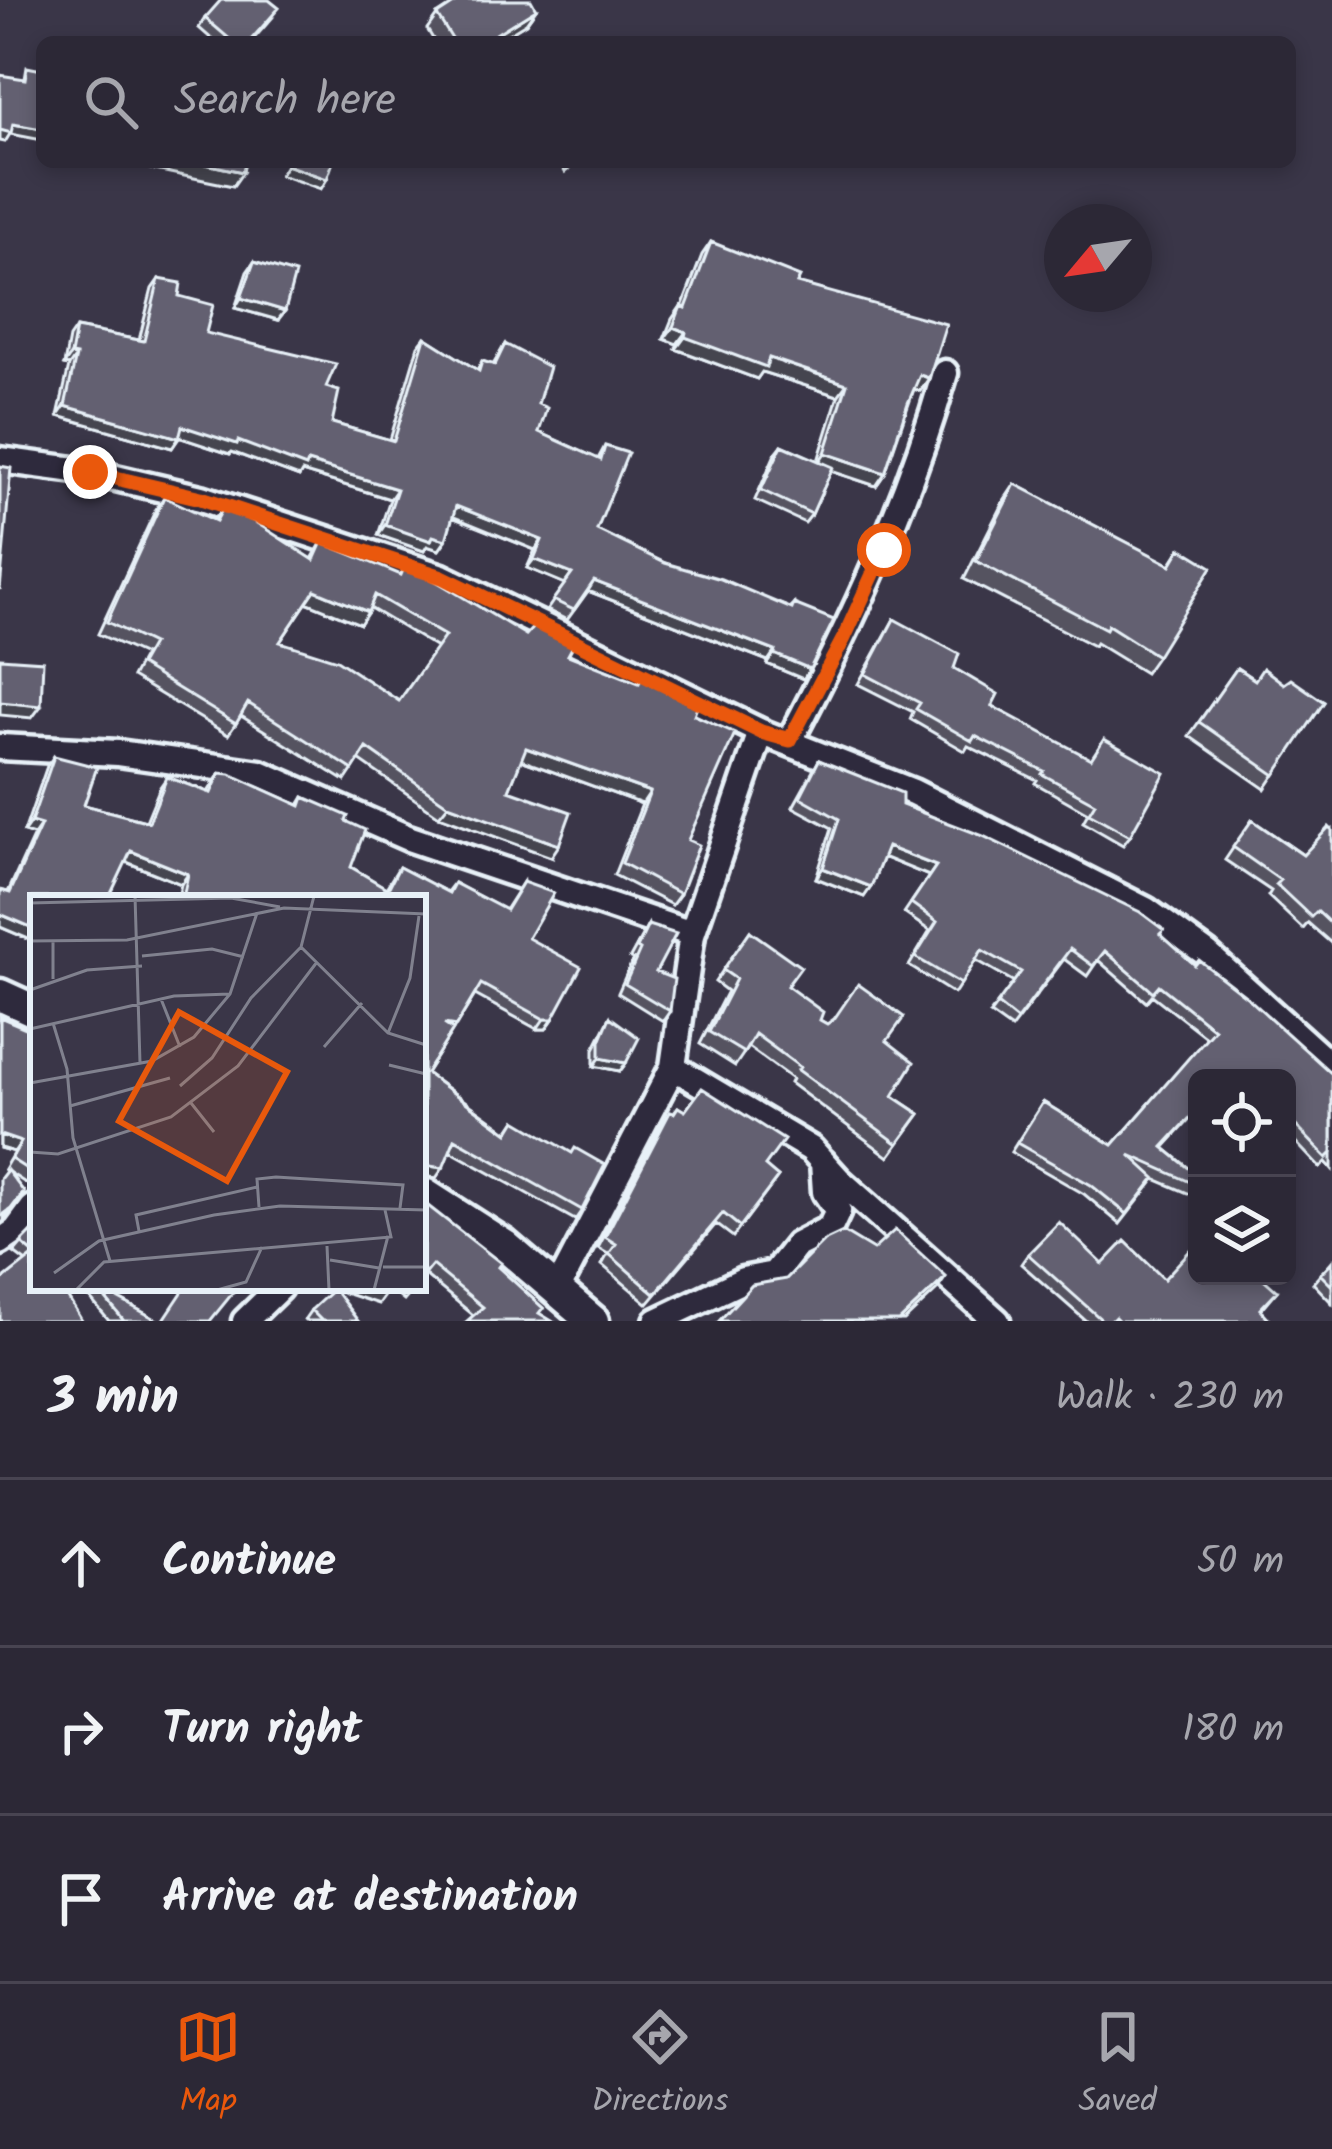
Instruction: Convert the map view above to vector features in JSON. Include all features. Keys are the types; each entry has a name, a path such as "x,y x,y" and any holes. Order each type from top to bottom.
{"street":[{"path":"790,740 884,550 945,373"},
{"path":"0,460 90,472 201,498 442,577 761,732 913,792 1146,910 1207,954 1332,1067"},
{"path":"558,1288 673,1067 692,934 761,732"},
{"path":"0,747 118,753 260,773 408,838 692,934"},
{"path":"0,995 30,1009"},
{"path":"673,1067 811,1148 997,1321"},
{"path":"657,1321 743,1280 774,1274 796,1245 830,1228 838,1211 825,1192 823,1162"},
{"path":"426,1195 504,1245 593,1321"},
{"path":"0,1243 30,1212"},
{"path":"245,1321 276,1291"}],"building":[{"path":"221,0 269,0 279,8 254,36 226,36 205,18"},
{"path":"460,0 531,0 536,9 493,36 450,36 437,15"},
{"path":"27,67 36,69 36,128 13,124 11,133 0,130 0,75 25,79"},
{"path":"295,168 331,168 327,179"},
{"path":"711,242 800,277 797,283 946,324 929,378 920,375 908,403 885,473 825,453 847,384 769,358 766,367 685,337 686,332 673,327 681,306 686,308"},
{"path":"254,262 295,274 285,311 241,298"},
{"path":"159,279 181,283 179,296 213,305 206,333 336,364 326,387 339,391 332,423 394,441 425,337 479,371 482,361 495,365 505,344 549,367 538,404 547,408 539,432 601,460 605,446 628,453 597,530 665,563 834,620 810,669 594,581 574,610 553,600 572,574 534,559 542,540 456,506 446,540 433,536 431,541 385,525 397,489 308,462 306,467 182,426 179,438 65,406 76,356 71,355 76,328 144,341"},
{"path":"782,445 833,467 812,514 761,490"},
{"path":"0,466 11,468 0,590"},
{"path":"1015,484 1171,565 1181,548 1212,567 1157,656 1108,625 1106,629 976,561"},
{"path":"164,497 216,521 223,508 246,516 314,560 322,542 401,575 404,568 426,575 526,635 535,625 574,644 568,655 639,683 642,677 698,704 694,715 735,733 688,840 699,845 680,894 622,863 650,792 526,748 509,790 571,812 559,845 448,805 367,748 353,770 248,703 236,724 140,665 152,644 107,622","holes":["315,590 368,612 375,595 445,636 399,701 337,660 280,642"]},
{"path":"894,619 959,654 954,668 998,694 992,706 1091,759 1104,739 1165,773 1130,836 1089,813 1095,803 1042,774 1044,771 975,736 972,741 916,709 920,703 865,674"},
{"path":"0,658 43,661 41,706 0,702"},
{"path":"1237,668 1255,680 1263,668 1284,684 1291,679 1324,702 1275,775 1199,722"},
{"path":"54,756 97,767 84,805 149,822 167,777 211,793 220,773 230,774 301,806 304,797 348,816 346,821 365,830 351,867 388,889 399,867 449,893 454,883 506,910 523,882 554,893 528,938 581,967 553,1019 544,1019 481,984 456,1026 444,1024 453,1030 426,1073 426,895 184,895 188,874 131,851 110,895 30,895 30,927 0,914 0,890 10,893 41,825 31,822"},
{"path":"819,760 902,793 902,805 983,836 1140,912 1164,930 1160,934 1195,965 1199,960 1248,998 1332,1074 1332,1153 1327,1158 1296,1126 1296,1069 1188,1069 1188,1120 1163,1147 1188,1167 1188,1181 1130,1155 1155,1178 1127,1214 1091,1185 1017,1143 1043,1102 1113,1145 1214,1029 1159,985 1153,992 1105,951 1093,966 1070,949 1017,1020 997,1004 1021,972 982,950 961,984 915,957 937,922 911,903 936,866 887,847 871,887 823,868 839,819 800,797"},
{"path":"1252,820 1303,855 1329,827 1332,830 1332,925 1317,911 1311,917 1276,884 1280,880 1233,847"},
{"path":"648,925 676,934 656,972 674,979 670,1011 625,984"},
{"path":"750,931 801,967 787,986 823,1012 820,1020 827,1024 858,984 904,1017 887,1041 914,1062 893,1096 920,1114 898,1144 755,1034 744,1053 709,1032 736,979 723,970"},
{"path":"0,1017 30,1030 30,1171 11,1159 21,1142 0,1135"},
{"path":"610,1017 639,1038 626,1063 600,1058 600,1041"},
{"path":"426,1073 508,1133 516,1120 572,1153 575,1148 605,1165 582,1210 455,1139 443,1168 426,1165"},
{"path":"702,1088 784,1140 765,1166 778,1177 740,1227 723,1213 655,1294 609,1254 616,1244 605,1237 670,1112 678,1107 685,1111"},
{"path":"7,1170 24,1192 0,1217 0,1179"},
{"path":"426,1204 501,1263 498,1267 552,1321 467,1321 483,1307 432,1265 426,1272"},
{"path":"1059,1222 1103,1264 1125,1241 1164,1279 1188,1253 1188,1285 1270,1285 1277,1291 1260,1309 1271,1321 1119,1321 1115,1317 1103,1321 1028,1254"},
{"path":"895,1230 946,1277 899,1321 719,1321 752,1285 786,1279 824,1241 843,1232 873,1250"},
{"path":"30,1258 30,1291 64,1291 82,1321 0,1321 0,1282"},
{"path":"1332,1262 1332,1286 1320,1274"},
{"path":"99,1291 159,1321 124,1321"},
{"path":"183,1291 234,1291 210,1321 163,1321"},
{"path":"336,1291 358,1321 322,1321 311,1310"}],"route":[{"path":"90,472 201,498 442,577 761,732 790,740 884,550"}]}
